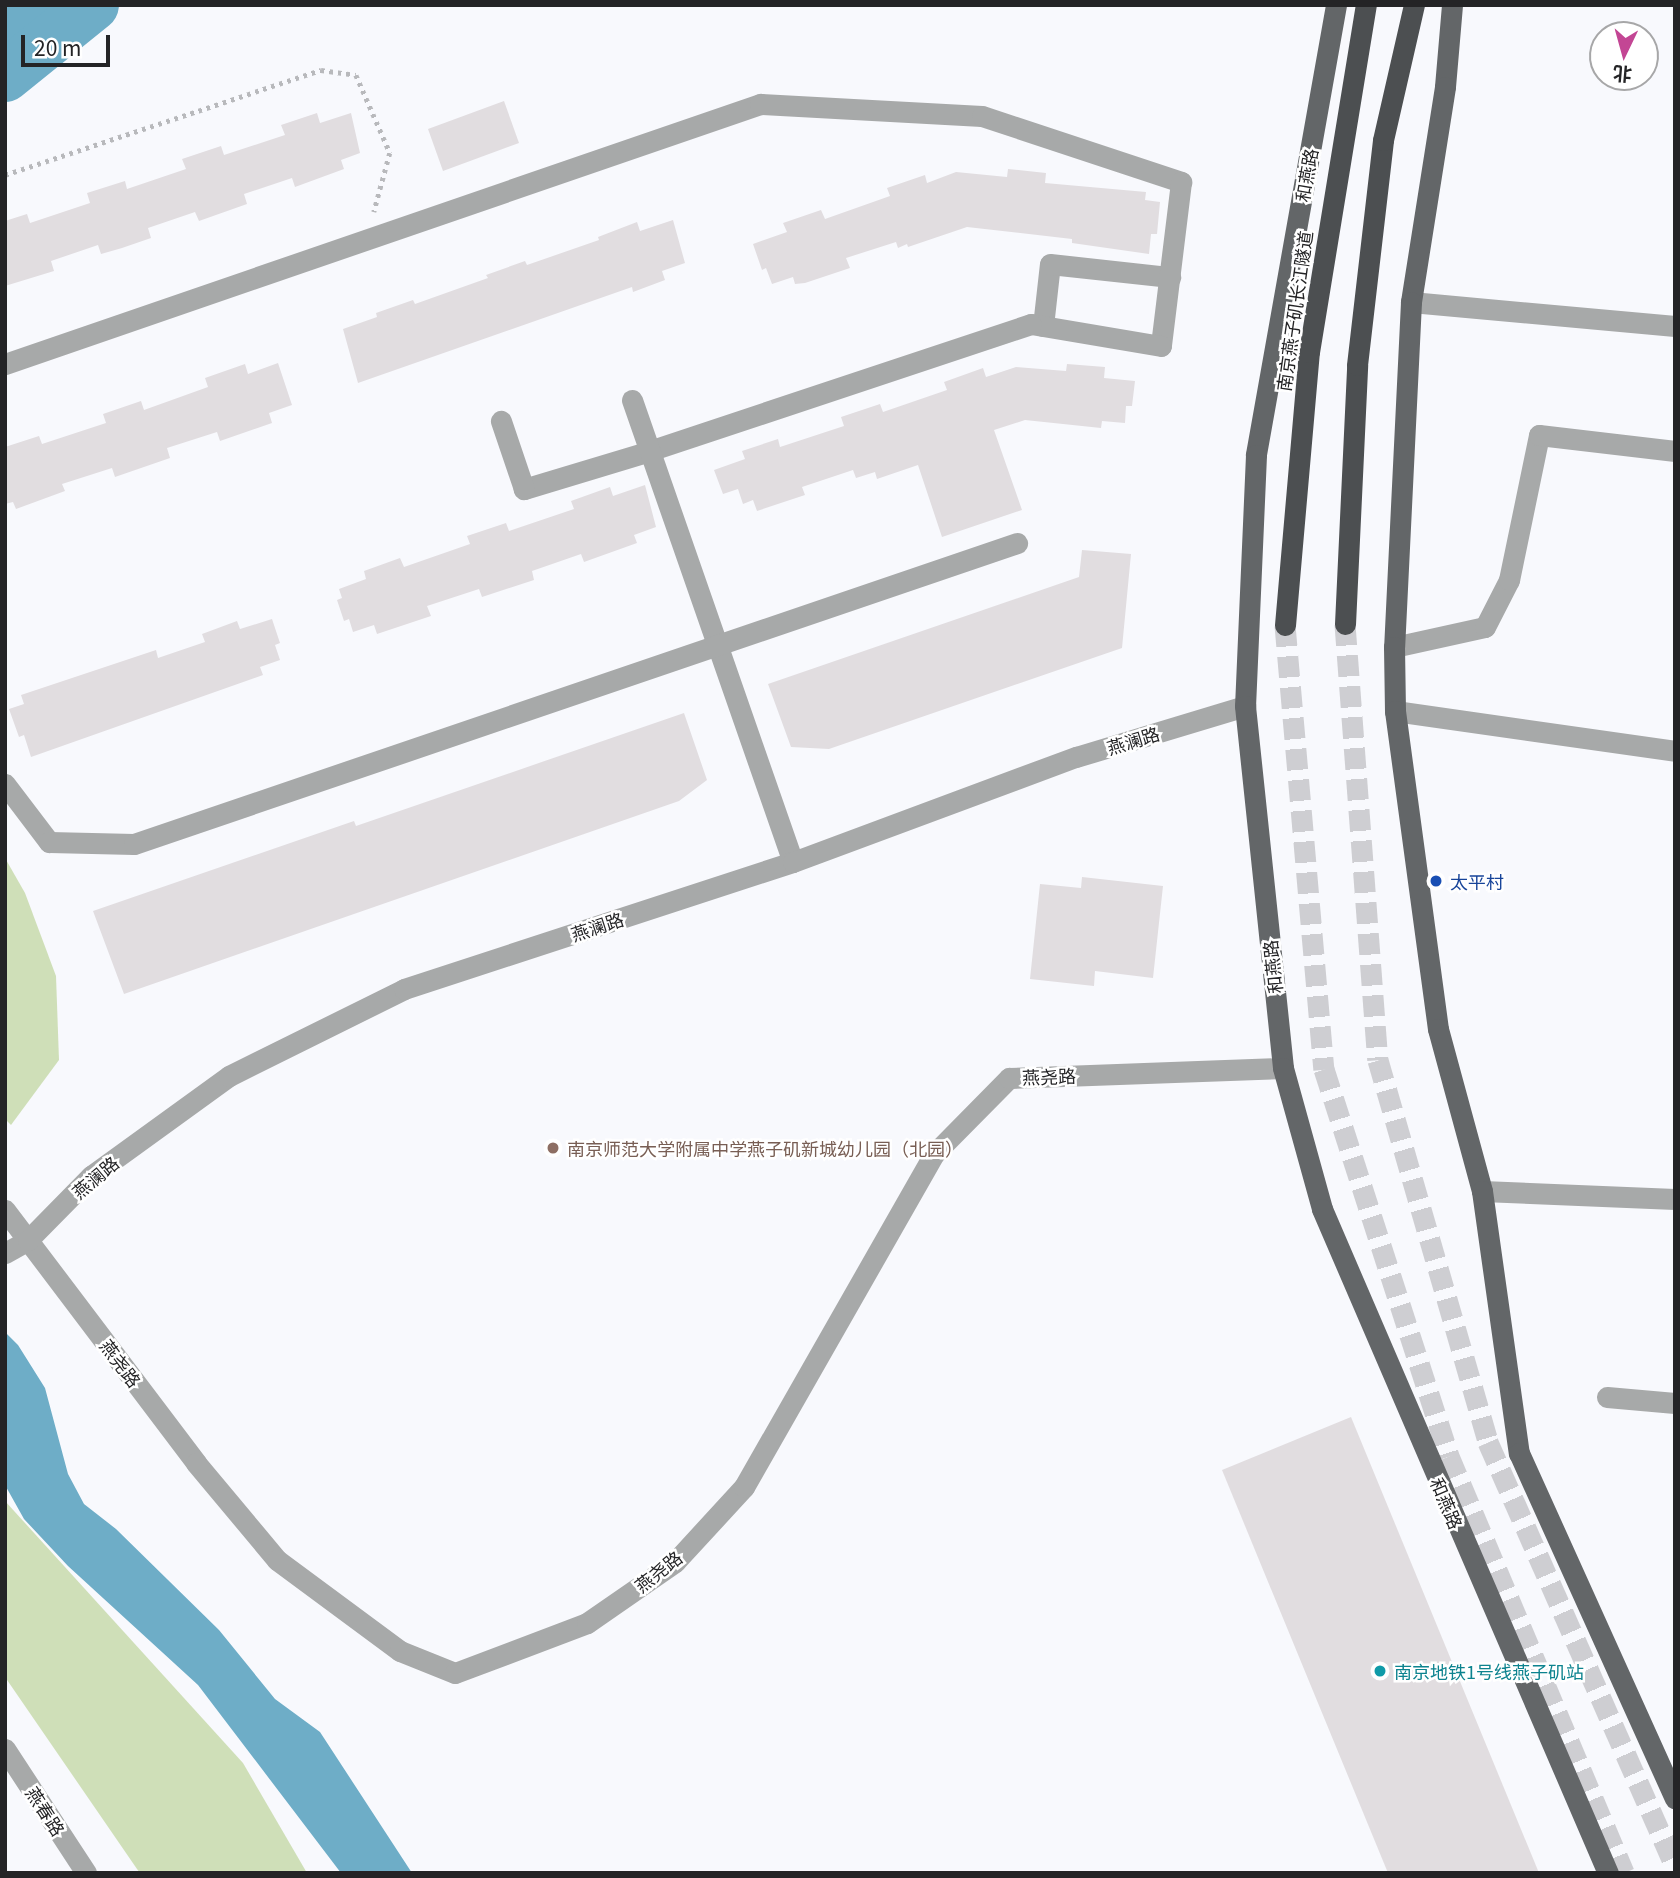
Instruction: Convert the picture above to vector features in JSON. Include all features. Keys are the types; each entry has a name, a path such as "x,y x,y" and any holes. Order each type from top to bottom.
{"highway":[{"name":"南京燕子矶长江隧道","path":"1285,625 1309,352 1366,5"},
{"path":"1345,624 1357,365 1383,140 1414,5"}],"main road":[{"name":"和燕路","path":"1336,5 1256,455 1245,706 1283,1068 1322,1209 1608,1873"},
{"path":"1452,5 1445,87 1411,302 1394,647 1395,711 1438,1029 1482,1191 1519,1453 1675,1798"}],"street":[{"path":"5,364 760,104 982,116 1181,182 1161,346 1031,324 650,451 524,489 501,421"},
{"path":"1043,326 1050,264 1170,277"},
{"path":"1411,302 1675,326"},
{"path":"632,400 793,862"},
{"path":"1394,647 1485,626 1508,580 1539,435 1675,451"},
{"path":"5,785 49,842 134,844 1017,543"},
{"name":"燕澜路","path":"5,1253 28,1240 91,1176 229,1076 404,989 793,862 1076,757 1245,706"},
{"path":"1395,711 1675,751"},
{"name":"燕尧路","path":"5,1210 197,1463 277,1560 400,1651 455,1674 587,1623 675,1562 744,1488 934,1154 1009,1077 1283,1068"},
{"path":"1482,1191 1675,1199"},
{"path":"1607,1397 1675,1403"},
{"name":"燕春路","path":"5,1749 86,1873"}],"path":[{"path":"5,175 321,71 356,75 390,153 367,240"}],"green space":[{"path":"5,858 25,893 56,976 59,1060 11,1125 5,1119"},
{"path":"5,1501 243,1763 307,1873 140,1873 5,1677"}],"water":[{"path":"81,5 66,23 5,60 5,6"},
{"path":"5,1332 18,1345 45,1388 68,1474 84,1504 116,1529 219,1630 275,1699 320,1732 412,1873 341,1873 198,1685 68,1566 24,1519 5,1485"}],"building":[{"path":"504,101 519,143 443,171 428,129"},
{"path":"317,113 320,123 351,113 360,153 341,160 344,169 295,187 292,178 244,194 247,204 199,221 195,212 148,228 151,238 101,254 98,245 51,261 54,271 5,286 5,221 27,214 30,223 90,203 87,193 125,181 127,189 186,169 182,159 221,146 224,155 285,135 281,125"},
{"path":"1008,169 1046,173 1045,183 1146,192 1145,200 1160,202 1157,234 1151,234 1149,254 1072,243 1072,239 967,227 908,247 907,244 898,248 896,242 846,258 850,268 805,283 795,284 793,277 772,284 766,268 762,270 753,244 787,232 783,223 821,210 825,219 890,196 887,188 925,175 927,183 956,172 1007,177"},
{"path":"673,220 685,263 662,271 665,280 633,292 632,287 358,383 343,329 377,317 376,313 413,300 415,304 488,278 486,275 525,261 527,265 599,240 598,237 637,222 640,231"},
{"path":"278,363 292,405 269,413 272,423 220,441 217,432 167,448 170,458 115,477 112,468 62,484 65,491 16,509 13,502 5,504 5,447 39,436 42,444 106,423 103,414 141,401 144,410 208,387 205,378 245,364 248,374"},
{"path":"1067,364 1105,367 1104,378 1135,381 1132,406 1126,406 1125,423 1102,421 1101,428 1025,420 994,430 1022,510 942,537 918,465 877,479 875,472 856,478 853,470 802,487 805,495 757,511 753,500 743,504 738,489 723,494 714,470 745,459 742,451 778,439 780,447 844,426 841,417 880,404 883,412 947,390 944,382 983,368 986,377 1016,367 1066,371"},
{"path":"645,485 656,527 634,535 637,543 584,562 581,554 532,571 534,580 482,597 479,589 427,606 431,616 377,634 374,625 353,632 349,619 344,621 337,600 342,598 339,589 366,579 364,571 400,558 404,567 470,544 467,536 506,523 509,531 574,509 571,501 610,487 613,496"},
{"path":"1082,550 1131,554 1122,648 829,749 791,747 768,684 1079,577"},
{"path":"272,619 280,643 275,645 280,660 260,667 263,675 31,757 24,735 19,737 9,709 24,704 21,695 156,650 158,658 205,642 202,634 237,621 240,629"},
{"path":"684,713 707,780 679,801 124,994 93,911 354,821 356,826"},
{"path":"1082,877 1163,886 1153,978 1095,971 1094,986 1030,979 1040,884 1081,888"},
{"name":"南京地铁1号线燕子矶站","path":"1351,1417 1539,1873 1388,1873 1222,1470"}],"waterway":[{"path":"5,76 93,5"}],"tunnel":[{"path":"1345,624 1378,1060 1488,1442 1675,1865"},
{"path":"1285,625 1324,1069 1449,1456 1624,1873"}],"place":[{"name":"太平村","path":"1436,881"},
{"name":"南京师范大学附属中学燕子矶新城幼儿园（北园）","path":"553,1148"},
{"name":"南京地铁1号线燕子矶站","path":"1380,1671"}]}
